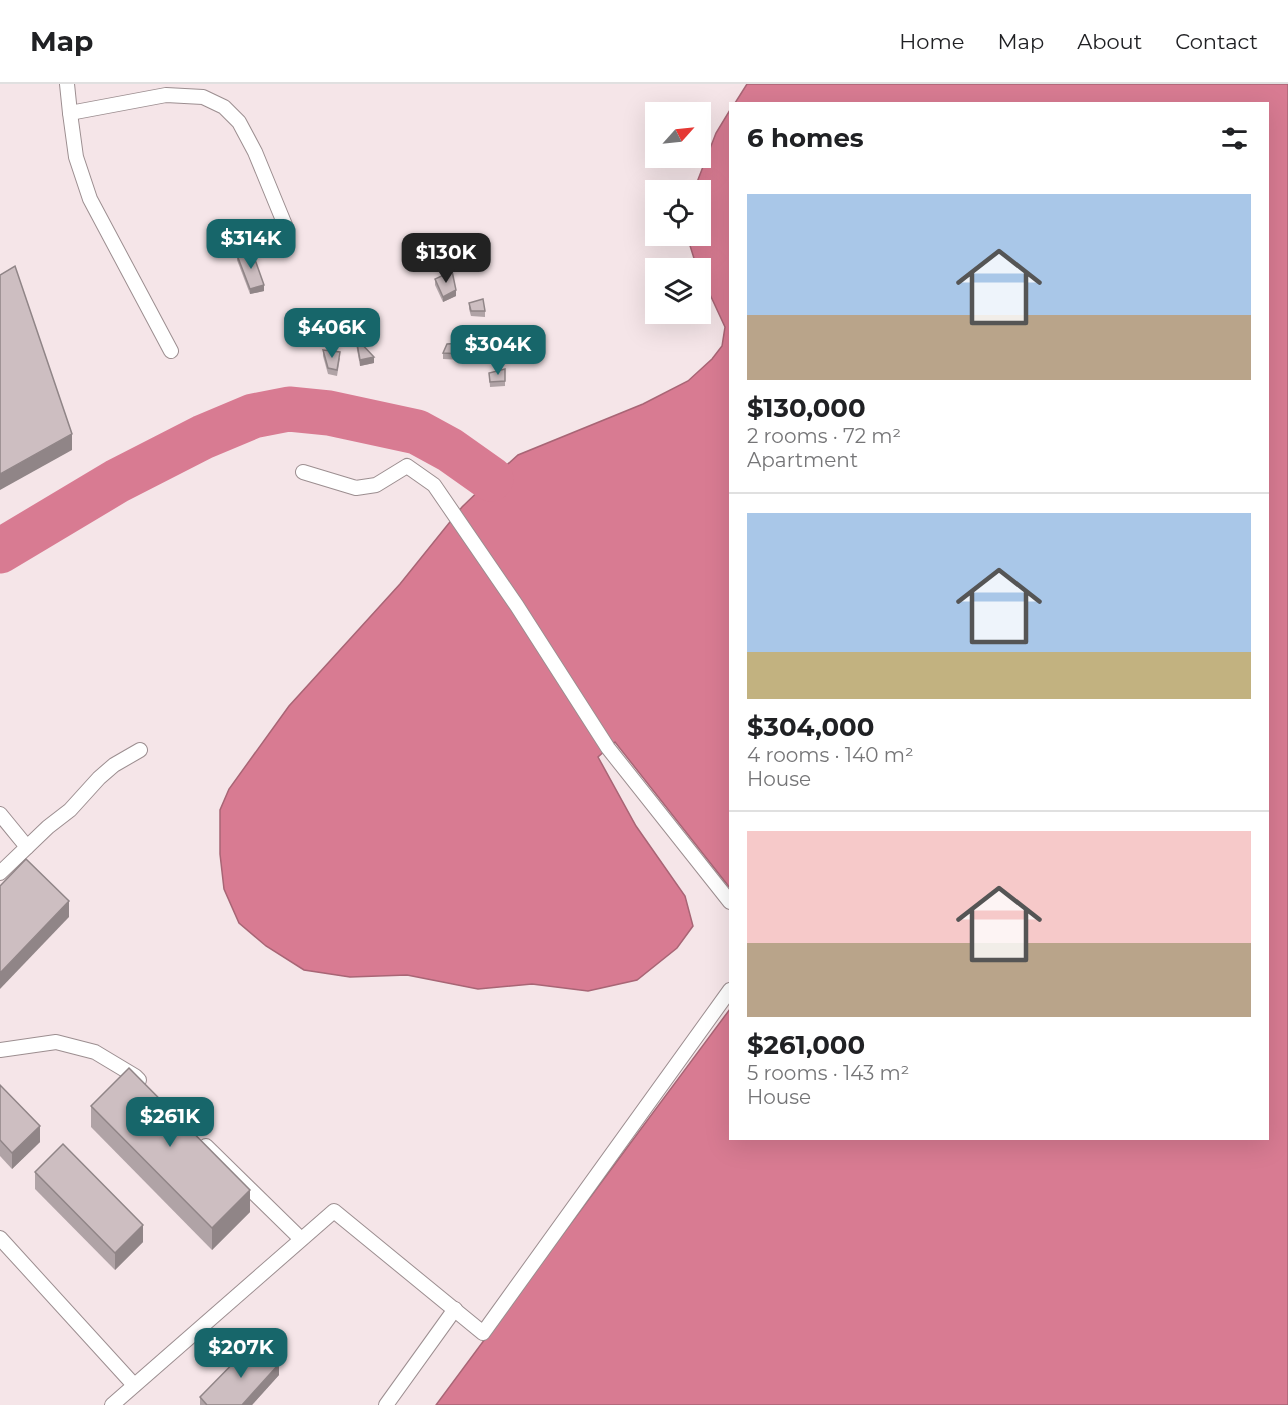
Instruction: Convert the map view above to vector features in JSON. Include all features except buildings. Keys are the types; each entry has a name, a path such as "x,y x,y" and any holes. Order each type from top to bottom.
{"lane":[{"path":"67,84 76,157 90,199 171,351"},
{"path":"70,113 166,94 203,97 224,107 239,122 255,152 285,225"},
{"path":"303,472 356,488 376,485 407,466 434,485 517,606 608,748 729,901"},
{"path":"0,873 70,810 99,778 114,765 140,750"},
{"path":"0,814 27,847"},
{"path":"112,1405 334,1211 483,1333 729,991"},
{"path":"0,1050 56,1042 95,1052 135,1076 152,1092"},
{"path":"193,1133 301,1239"},
{"path":"0,1238 134,1385"},
{"path":"386,1405 455,1309"}],"shaded area":[{"path":"747,84 1288,84 1288,1405 436,1405 729,1010 729,1140 1269,1140 1269,102 736,102"},
{"path":"729,112 729,887 615,742 598,757 636,826 685,896 693,926 677,948 637,980 588,991 532,984 478,989 407,975 350,977 304,970 266,946 239,923 224,889 220,854 220,810 229,789 289,706 400,584 462,507 491,479 518,455 643,404 688,381 712,359 722,346 725,327 711,297 711,258 694,258 690,246 711,246 711,180 698,180 702,168 711,168 711,146"}],"waterway":[{"path":"0,551 117,481 203,437 253,416 289,409 329,413 417,432 450,450 491,479"}]}
